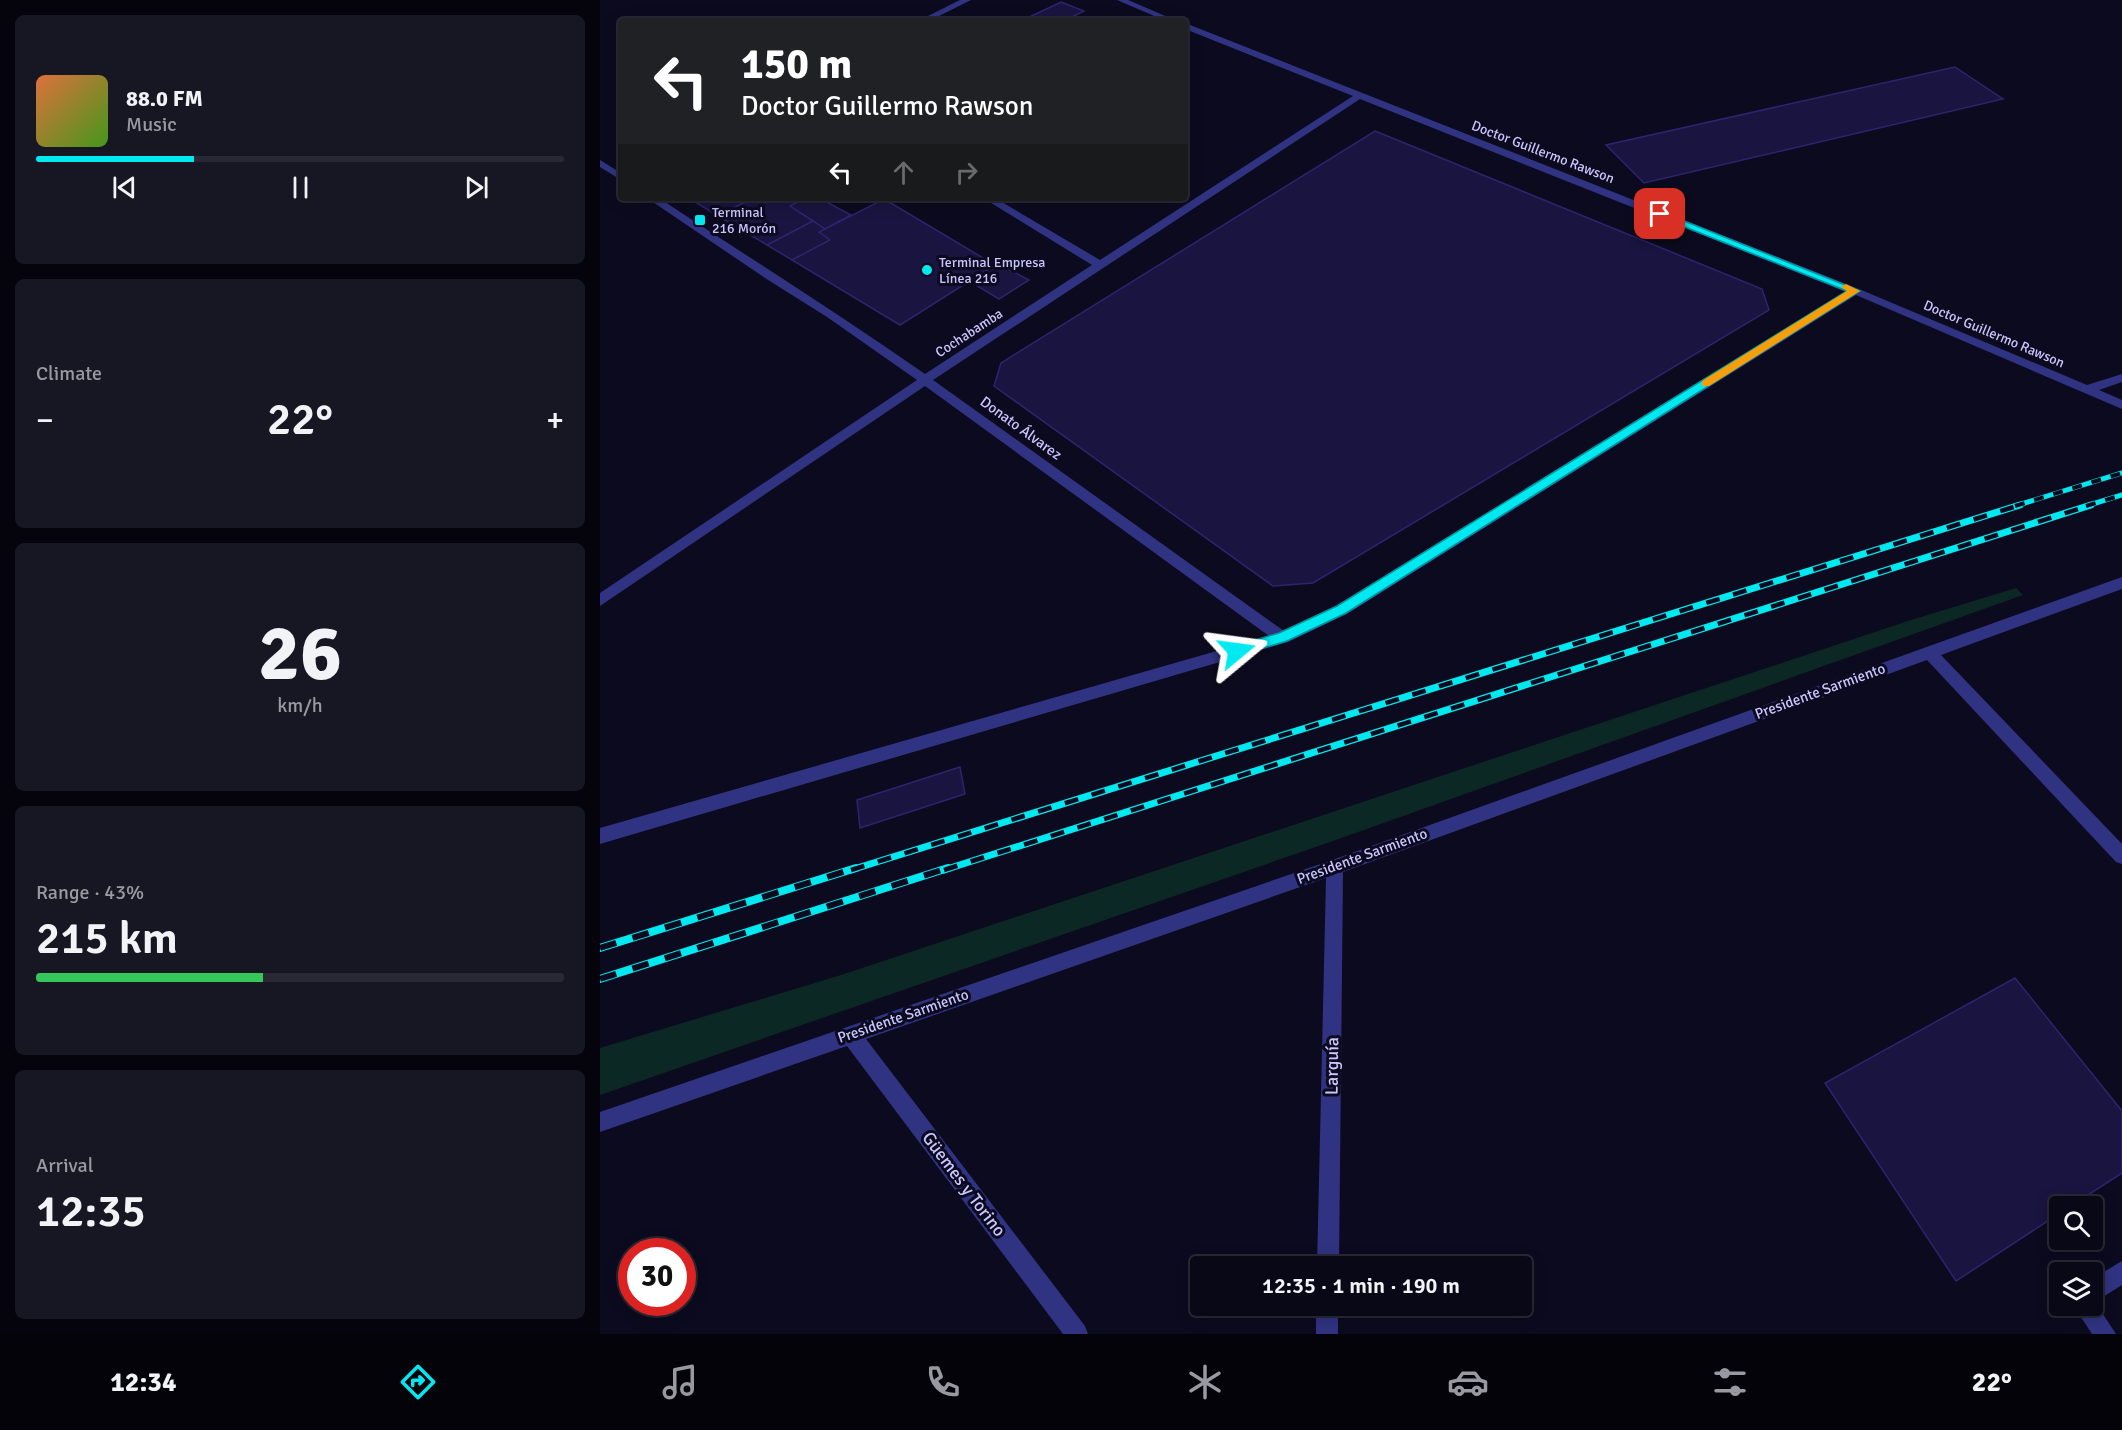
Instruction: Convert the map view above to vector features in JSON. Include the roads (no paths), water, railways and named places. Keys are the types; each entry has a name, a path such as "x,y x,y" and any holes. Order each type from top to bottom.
{"street":[{"path":"928,18 967,0"},
{"path":"1121,0 1166,18"},
{"name":"Doctor Guillermo Rawson","path":"1188,28 1855,291 2122,405"},
{"name":"Cochabamba","path":"600,600 925,380 1358,96"},
{"path":"603,168 618,164"},
{"path":"603,168 618,176"},
{"name":"Donato Álvarez","path":"656,201 831,314 1283,638"},
{"path":"993,201 1100,265"},
{"path":"600,836 1283,638 1342,610 1855,291"},
{"path":"2087,390 2122,378"},
{"name":"Presidente Sarmiento","path":"600,1122 1335,867 2122,583"},
{"path":"1929,652 2122,856"},
{"name":"Larguía","path":"1328,1256 1335,867"},
{"name":"Güemes y Torino","path":"850,1034 1077,1334"},
{"path":"2103,1285 2122,1272"},
{"path":"1327,1316 1327,1334"},
{"path":"2092,1316 2105,1334"}],"railway":[{"path":"2015,506 2122,473"},
{"path":"2086,506 2122,495"},
{"path":"851,870 2020,505"},
{"path":"944,870 2091,505"},
{"path":"600,948 856,868"},
{"path":"600,979 948,868"}],"place":[{"name":"Terminal 216 Morón","path":"700,220"},
{"name":"Terminal Empresa Línea 216","path":"927,270"}]}
